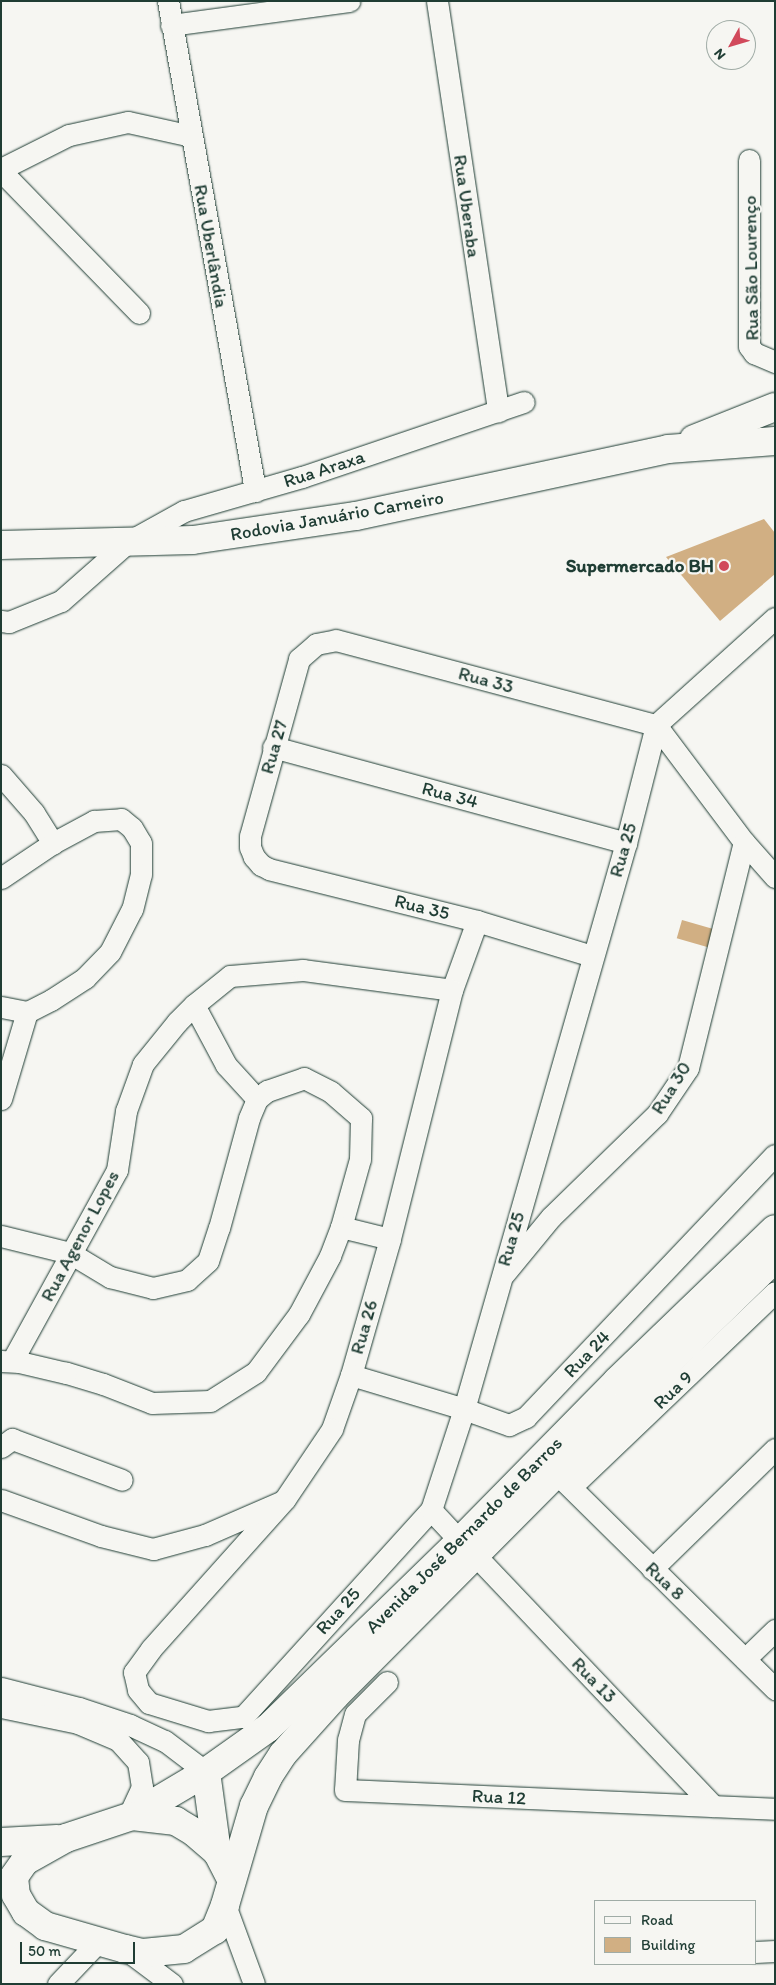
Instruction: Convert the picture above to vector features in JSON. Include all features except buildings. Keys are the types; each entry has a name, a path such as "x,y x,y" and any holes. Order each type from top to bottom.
{"main road":[{"name":"Rodovia Januário Carneiro","path":"668,449 775,407"},
{"name":"Rodovia Januário Carneiro","path":"1,545 193,540 356,516 668,449 775,441"},
{"name":"Avenida José Bernardo de Barros","path":"232,1879 254,1806 268,1777 283,1754 617,1381 775,1229"},
{"name":"Avenida José Bernardo de Barros","path":"130,1816 206,1772 268,1728 467,1548 564,1480 775,1258"},
{"path":"206,1772 217,1852"},
{"path":"1,1912 45,1926 125,1950 143,1953 184,1949 214,1930 225,1905 232,1879 217,1852 194,1832 176,1822 130,1816 66,1838 24,1861 14,1877 16,1895 26,1912 45,1926"},
{"path":"1,1842 66,1838"}],"street":[{"name":"Rua Uberlândia","path":"168,1 255,491"},
{"path":"171,25 349,1"},
{"name":"Rua Uberaba","path":"437,1 498,411"},
{"path":"139,313 1,170 68,135 128,122 191,136"},
{"name":"Rua São Lourenço","path":"749,160 749,346 754,353 775,362"},
{"name":"Rua Araxa","path":"1,621 9,622 61,601 128,542 184,511 255,491 524,402"},
{"path":"775,618 656,726 744,842 775,877"},
{"name":"Rua 33","path":"316,644 336,640 656,726"},
{"name":"Rua 27","path":"254,857 250,847 250,836 273,746 299,659 316,644"},
{"name":"Rua 25","path":"134,1672 138,1690 149,1703 208,1721 243,1716 431,1510 464,1409 499,1280 626,843 656,726"},
{"name":"Rua 34","path":"273,746 626,843"},
{"path":"1,775 34,813 52,843"},
{"path":"1,878 52,843 94,821 121,819 132,828 141,843 141,874 132,910 110,952 85,978 51,1000 27,1012 1,1007"},
{"name":"Rua 30","path":"499,1280 551,1217 657,1114 688,1068 744,842"},
{"name":"Rua 35","path":"254,857 261,865 269,869 477,921 592,956"},
{"name":"Rua 26","path":"134,1672 151,1649 285,1500 332,1429 351,1375 390,1239 452,990 477,921"},
{"name":"Rua Agenor Lopes","path":"7,1361 117,1170 126,1111 143,1064 177,1022 194,1005 230,976 302,970 452,990"},
{"path":"194,1005 226,1065 257,1099"},
{"path":"1,1099 27,1012"},
{"path":"1,1236 70,1253 110,1277 153,1288 187,1280 208,1261 249,1118 257,1099 267,1091 304,1078 332,1092 361,1118 360,1159 341,1227 330,1256 299,1314 256,1372 210,1401 152,1403 103,1384 7,1361"},
{"name":"Rua 24","path":"351,1375 464,1409 509,1426 526,1417 775,1155"},
{"path":"341,1227 390,1239"},
{"name":"Rua 9","path":"564,1480 775,1292"},
{"path":"1,1447 12,1439 122,1480"},
{"path":"652,1569 775,1449"},
{"name":"Rua 8","path":"564,1480 775,1689"},
{"path":"1,1500 101,1536 153,1549 205,1535 285,1500"},
{"name":"Rua 13","path":"431,1510 713,1806"},
{"path":"745,1659 775,1630"},
{"name":"Rua 12","path":"387,1682 355,1714 348,1740 345,1790 775,1809"},
{"path":"1,1688 79,1708 130,1725 165,1740 206,1772"},
{"path":"1,1707 78,1723 118,1740 138,1762 142,1786 130,1816"},
{"path":"225,1905 254,1984"},
{"path":"58,1984 98,1942"},
{"path":"125,1950 161,1981"},
{"path":"756,1952 775,1951"}],"place":[{"name":"Supermercado BH","path":"724,566"}]}
